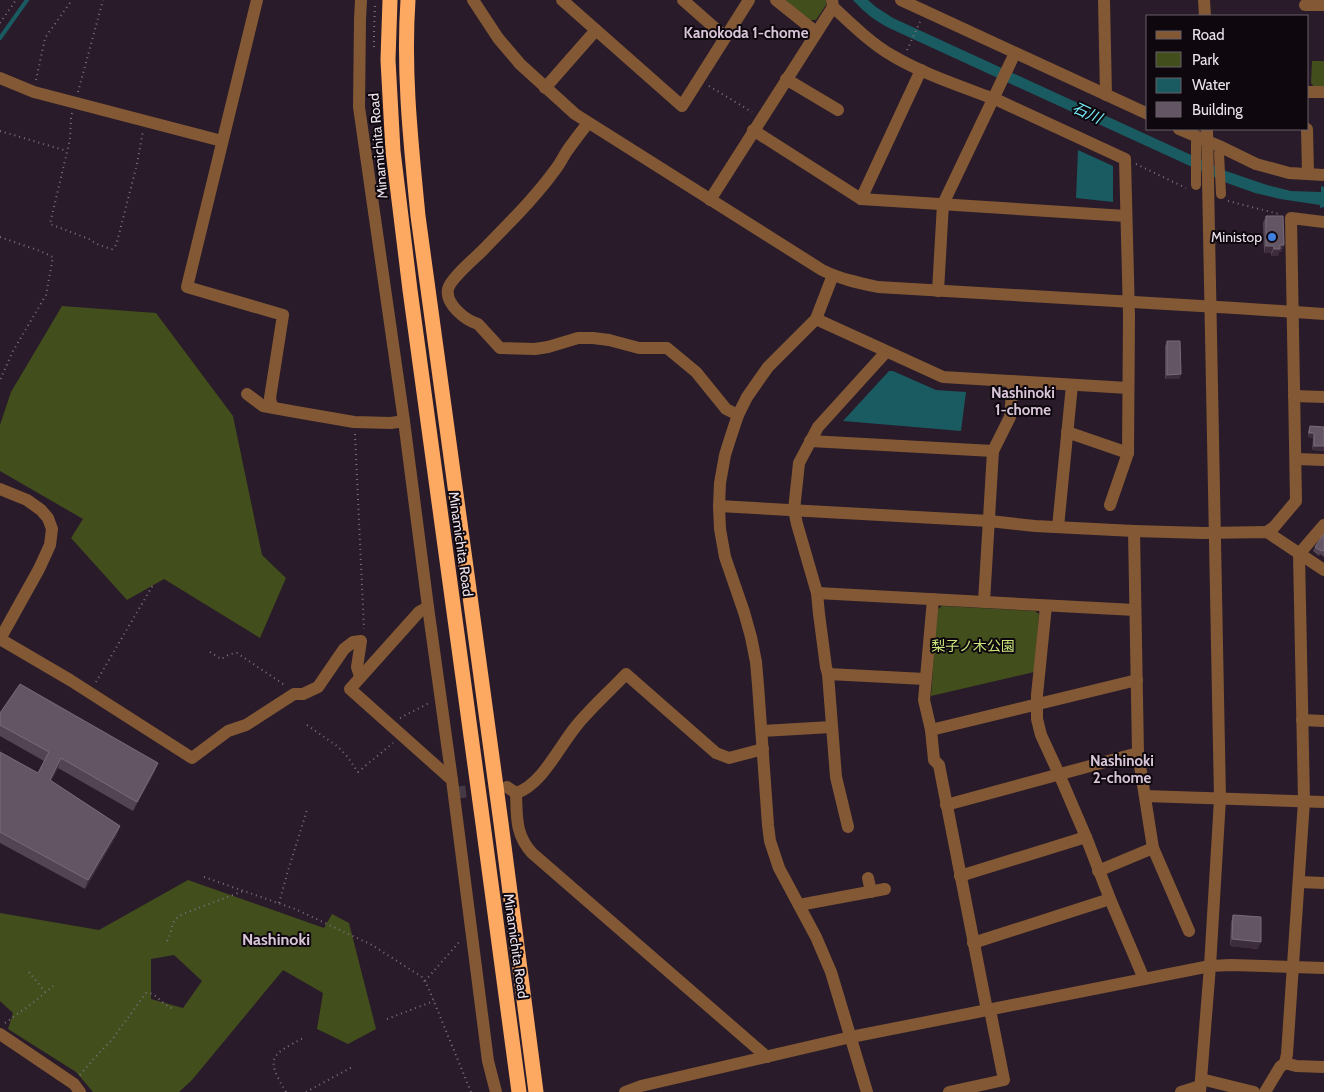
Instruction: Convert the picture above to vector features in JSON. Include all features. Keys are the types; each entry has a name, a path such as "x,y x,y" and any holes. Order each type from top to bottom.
{"highway":[{"name":"Minamichita Road","path":"390,0 388,60 394,161 519,1092"},
{"name":"Minamichita Road","path":"408,0 406,64 418,216 500,813 536,1092"}],"street":[{"path":"257,0 187,288 283,315 270,398 272,407"},
{"path":"361,0 359,107 404,421 488,1061 496,1092"},
{"path":"473,0 498,38 520,64 544,88 575,114 822,270 833,275 856,283 878,287 1324,314"},
{"path":"562,0 682,106 749,0"},
{"path":"683,0 725,37"},
{"path":"776,0 816,32"},
{"path":"1104,0 1106,95"},
{"path":"1204,0 1205,15"},
{"path":"908,2 1146,113"},
{"path":"710,200 832,4 860,31 892,56 986,96 994,96 1125,159 1128,302 1128,453 1110,505"},
{"path":"1305,7 1324,5"},
{"path":"544,88 596,30"},
{"path":"938,291 943,204 1015,53"},
{"path":"861,199 922,70"},
{"path":"0,78 34,92 222,141"},
{"path":"786,79 838,110"},
{"path":"1309,92 1324,92"},
{"path":"588,123 530,202 462,270 448,288 450,304 478,324 500,348 535,349 578,338 609,340 639,348 667,348 696,372 726,409 738,414"},
{"path":"754,130 861,199 1126,216"},
{"path":"1182,130 1203,137 1256,164 1289,173 1324,175"},
{"path":"1307,130 1308,174"},
{"path":"1200,1086 1210,966 1220,799 1211,307 1197,187 1203,137"},
{"path":"1220,153 1221,197"},
{"path":"719,506 1134,531 1266,532 1274,527 1296,501 1291,218 1324,222"},
{"path":"833,275 816,319 768,366 738,414 725,455 720,482 719,506 720,529 725,557 744,612 756,662 770,841 779,868 816,937 831,972 867,1092"},
{"path":"816,319 943,377 1128,388"},
{"path":"848,827 836,778 828,674 818,614 817,593 794,510 800,464 818,427 886,352"},
{"path":"984,602 993,451 1010,417 1013,381"},
{"path":"1058,527 1072,385"},
{"path":"246,394 263,406 354,422 391,423 404,421"},
{"path":"1294,396 1324,397"},
{"path":"1067,432 1128,453"},
{"path":"810,441 993,451"},
{"path":"1296,459 1324,460"},
{"path":"0,489 27,500 41,510 48,518 52,529 50,545 39,569 0,639 90,692 192,758 228,731 246,725 294,694 303,694 318,686 344,649 353,642 361,642 357,667 360,676"},
{"path":"1285,1063 1304,801 1299,554 1324,525"},
{"path":"1134,531 1138,753 1154,848 1189,931"},
{"path":"1266,532 1324,570"},
{"path":"817,593 1135,610"},
{"path":"933,599 924,700 931,730 934,760 939,765 973,943 986,1005 990,1010 1004,1080 949,1092"},
{"path":"1046,606 1037,704 1037,719 1041,735 1060,774 1098,871 1144,979"},
{"path":"428,607 419,612 350,689 452,780"},
{"path":"763,750 729,758 716,753 626,674 577,725 546,768 525,790 511,790 520,838 524,845 767,1057"},
{"path":"828,674 925,679"},
{"path":"931,730 1136,680"},
{"path":"1302,720 1324,721"},
{"path":"762,731 831,727"},
{"path":"946,805 1138,753"},
{"path":"1145,796 1324,802"},
{"path":"960,876 1086,837"},
{"path":"1098,871 1154,848"},
{"path":"868,878 871,892"},
{"path":"1299,882 1324,882"},
{"path":"799,905 885,889"},
{"path":"973,943 1110,900"},
{"path":"625,1092 641,1086 851,1037 1210,966 1324,968"},
{"path":"0,1034 77,1088"},
{"path":"1265,1092 1280,1066 1285,1063 1296,1066 1324,1067"},
{"path":"1181,1092 1200,1086 1254,1092"}],"path":[{"path":"0,23 16,0"},
{"path":"34,92 45,38 72,0"},
{"path":"103,0 71,118 68,151 50,224 89,238 98,244 112,249 115,247 137,164 145,121"},
{"path":"904,56 921,19"},
{"path":"698,79 762,118"},
{"path":"0,131 68,151"},
{"path":"1125,159 1197,187"},
{"path":"1221,197 1291,218"},
{"path":"0,236 53,257 46,295 13,351 0,380"},
{"path":"354,422 364,617 364,634 361,642"},
{"path":"90,692 153,584"},
{"path":"210,652 221,659 230,654 237,653 287,687 294,694"},
{"path":"391,726 406,714 428,703 441,700"},
{"path":"307,725 337,746 358,772 402,736"},
{"path":"279,903 307,810"},
{"path":"204,877 302,912 372,945 422,977 434,1001 471,1092"},
{"path":"167,941 175,918 244,891"},
{"path":"425,981 465,935 471,931"},
{"path":"29,972 46,992"},
{"path":"0,1027 53,986"},
{"path":"77,1088 98,1054 111,1042 146,993 149,992 175,1010"},
{"path":"387,1019 434,1001"},
{"path":"286,1092 275,1074 273,1066 275,1058 279,1052 305,1037"},
{"path":"306,1092 354,1066"}],"green space":[{"path":"785,0 826,0 826,5 816,20 810,20"},
{"path":"1312,61 1324,61 1324,87 1314,87 1311,83"},
{"path":"62,306 156,313 233,416 262,555 286,578 260,638 164,579 127,600 71,538 83,519 0,471 0,425 11,392"},
{"name":"梨子ノ木公園","path":"942,606 1035,611 1039,614 1034,672 931,696 937,610"},
{"path":"188,880 324,928 332,914 349,923 376,1029 348,1044 317,1029 323,993 283,970 192,1080 179,1092 93,1092 76,1072 8,1029 13,1013 0,1001 0,913 99,930","holes":["174,955 202,981 183,1008 151,999 151,959"]}],"water":[{"name":"石川","path":"853,0 868,0 893,18 1226,171 1291,191 1321,192 1321,186 1324,187 1324,207 1320,208 1320,205 1255,193 1227,183 889,28 870,16"},
{"path":"1078,150 1113,166 1113,202 1076,198"},
{"path":"889,371 936,390 966,392 961,431 843,421"}],"building":[{"name":"Ministop","path":"1266,216 1283,216 1284,245 1280,245 1280,249 1274,249 1274,246 1266,246"},
{"path":"1167,341 1180,341 1181,374 1167,375"},
{"path":"1310,426 1324,427 1324,446 1314,446 1314,433 1309,433"},
{"path":"1323,535 1324,551 1321,551 1315,547"},
{"path":"20,684 158,763 137,802 61,758 50,780 120,826 88,880 0,832 0,752 38,773 49,752 0,725 0,713"},
{"path":"1233,915 1261,917 1261,942 1232,939"}],"waterway":[{"path":"0,38 27,0"}],"tunnel":[{"path":"454,793 504,787"}],"place":[{"name":"Ministop","path":"1272,237"}],"district":[{"name":"Kanokoda 1-chome","path":"746,33"},
{"name":"Nashinoki 1-chome","path":"1023,402"},
{"name":"Nashinoki 2-chome","path":"1122,770"},
{"name":"Nashinoki","path":"276,939"}]}
